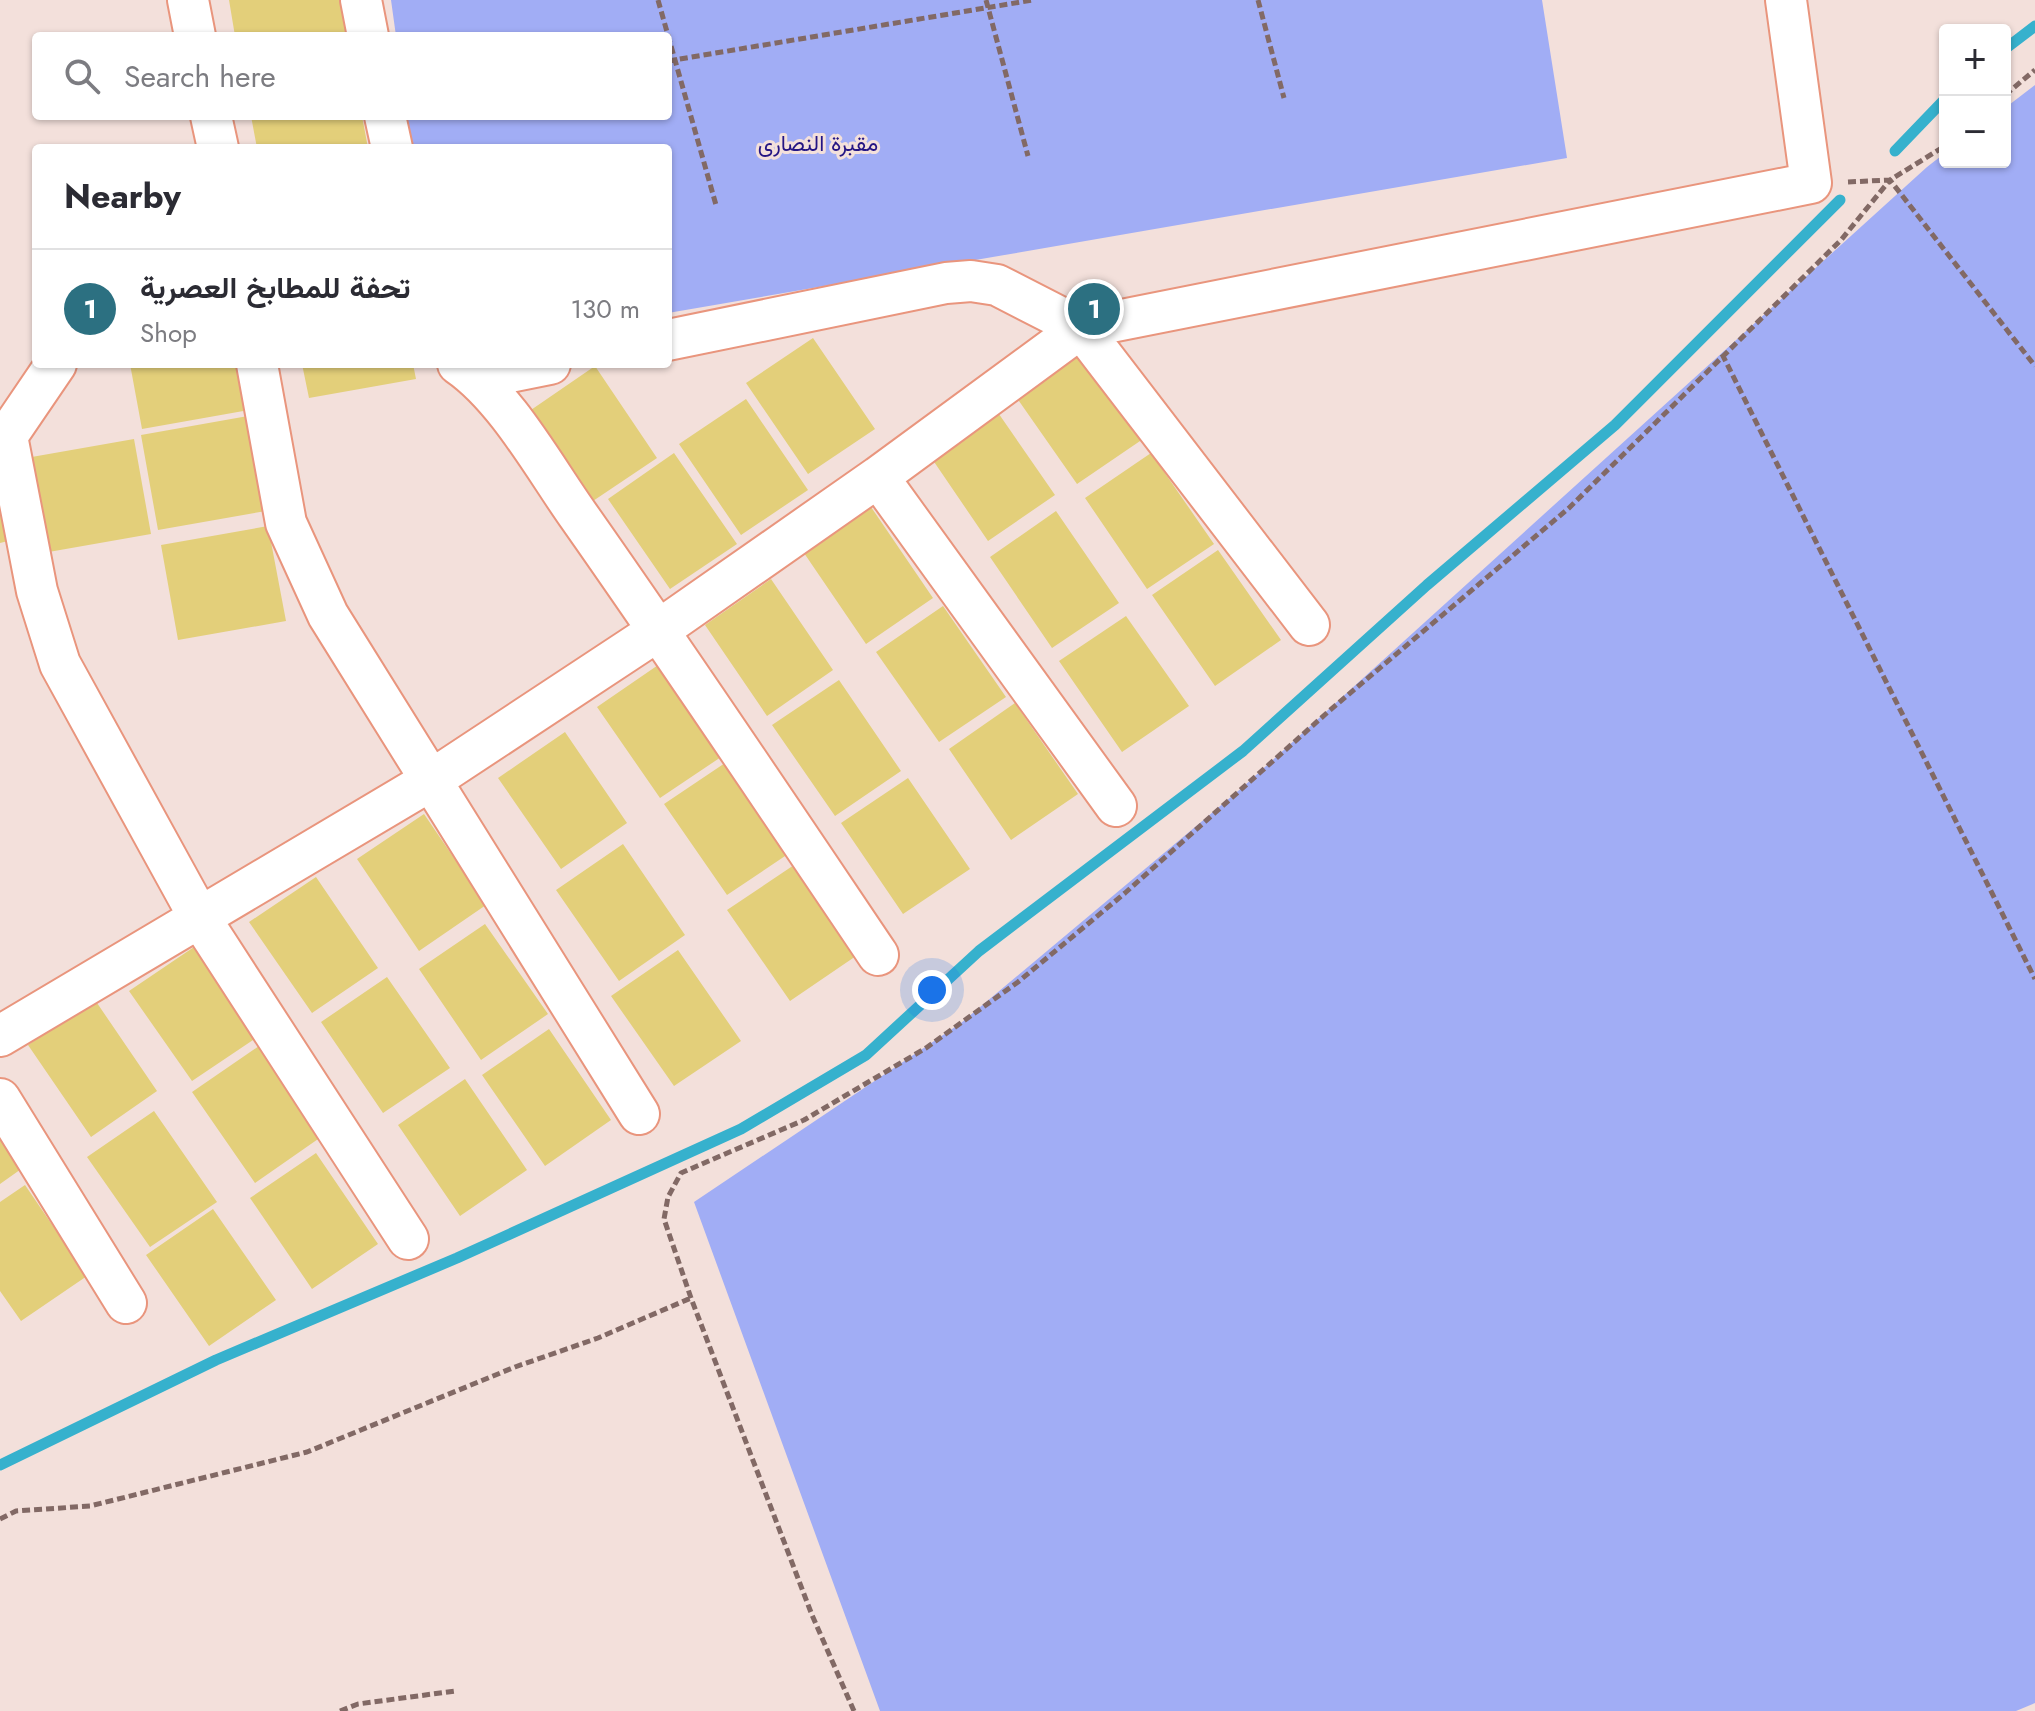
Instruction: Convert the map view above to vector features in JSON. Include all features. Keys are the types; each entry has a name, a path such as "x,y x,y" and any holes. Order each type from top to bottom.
{"street":[{"path":"188,0 194,32"},
{"path":"361,0 367,32"},
{"path":"0,1036 198,915 433,779 659,630 878,477 1081,328 1811,183 1786,0"},
{"path":"386,120 391,144"},
{"path":"672,339 971,281 997,285 1081,328 1309,625"},
{"path":"53,368 3,437 37,591 60,664 198,915 408,1239"},
{"path":"258,368 286,523 328,615 639,1114"},
{"path":"469,371 504,368"},
{"path":"469,371 659,630 878,955"},
{"path":"878,477 1116,806"},
{"path":"0,1099 126,1303"}],"path":[{"path":"658,0 665,32"},
{"path":"986,0 1028,156"},
{"path":"716,205 672,61 1033,0"},
{"path":"1258,0 1284,98"},
{"path":"2011,90 2035,70"},
{"path":"854,1711 812,1615 664,1219 668,1197 681,1173 804,1120 926,1048 1018,982 1125,893 1329,711 1569,508 1841,240 1890,180 1939,150"},
{"path":"1811,183 1890,180"},
{"path":"1890,180 2035,366"},
{"path":"1722,354 2035,979"},
{"path":"0,1519 16,1511 90,1506 307,1452 515,1367 598,1338 691,1298"},
{"path":"340,1711 358,1704 455,1691"}],"green space":[{"name":"مقبرة النصارى","path":"391,0 1542,0 1567,158 672,312 672,144 411,144 408,120 672,120 672,32 395,32"},
{"path":"2035,85 2035,1703 2016,1711 880,1711 694,1202 961,1023 1244,786 1927,167 1939,158 1939,168 2011,168 2011,103"}],"building":[{"path":"229,0 340,0 346,32 234,32"},
{"path":"252,120 363,120 367,144 256,144"},
{"path":"813,338 875,429 808,474 746,383"},
{"path":"1081,348 1143,439 1077,484 1014,394"},
{"path":"131,368 242,368 249,410 142,429"},
{"path":"303,368 414,368 416,379 309,398"},
{"path":"596,368 657,458 590,503 528,412"},
{"path":"746,399 808,490 741,535 679,444"},
{"path":"992,404 1055,495 988,541 926,450"},
{"path":"248,416 266,511 158,530 141,435"},
{"path":"134,439 151,534 43,553 26,458"},
{"path":"674,453 737,544 670,589 608,499"},
{"path":"1151,453 1214,544 1147,589 1085,498"},
{"path":"0,505 8,541 0,543"},
{"path":"871,507 933,598 866,644 804,553"},
{"path":"1056,511 1119,603 1052,648 990,557"},
{"path":"268,526 286,621 178,640 161,545"},
{"path":"1218,550 1281,640 1215,686 1152,595"},
{"path":"771,579 833,670 767,716 705,625"},
{"path":"943,606 1006,697 939,742 876,652"},
{"path":"1126,616 1189,706 1122,752 1059,661"},
{"path":"664,661 727,753 660,798 597,707"},
{"path":"839,680 901,771 835,816 772,725"},
{"path":"1015,703 1078,794 1011,840 949,749"},
{"path":"565,732 627,823 561,869 498,778"},
{"path":"731,759 794,850 727,895 664,804"},
{"path":"908,778 970,869 903,914 841,823"},
{"path":"424,814 486,905 419,951 357,859"},
{"path":"623,844 685,935 619,981 556,890"},
{"path":"794,865 856,956 790,1001 727,910"},
{"path":"316,877 378,968 312,1013 249,922"},
{"path":"485,924 548,1014 481,1060 419,969"},
{"path":"197,945 259,1036 192,1081 129,991"},
{"path":"678,950 741,1041 674,1086 611,996"},
{"path":"387,977 450,1068 383,1113 321,1022"},
{"path":"95,1000 157,1091 91,1137 28,1045"},
{"path":"549,1029 611,1120 545,1166 482,1075"},
{"path":"259,1046 321,1137 255,1183 192,1092"},
{"path":"465,1079 527,1170 460,1216 398,1125"},
{"path":"154,1111 217,1202 150,1247 87,1157"},
{"path":"0,1133 24,1167 0,1184"},
{"path":"316,1153 378,1244 312,1289 250,1198"},
{"path":"25,1185 87,1276 21,1321 0,1291 0,1202"},
{"path":"213,1209 276,1300 209,1346 146,1255"}],"waterway":[{"path":"2011,44 2035,26"},
{"path":"1895,151 1939,105"},
{"path":"0,1465 216,1360 457,1258 741,1129 866,1055 979,951 1243,751 1427,585 1615,425 1840,200"}],"place":[{"name":"تحفة للمطابخ العصرية","path":"1094,309"}]}
